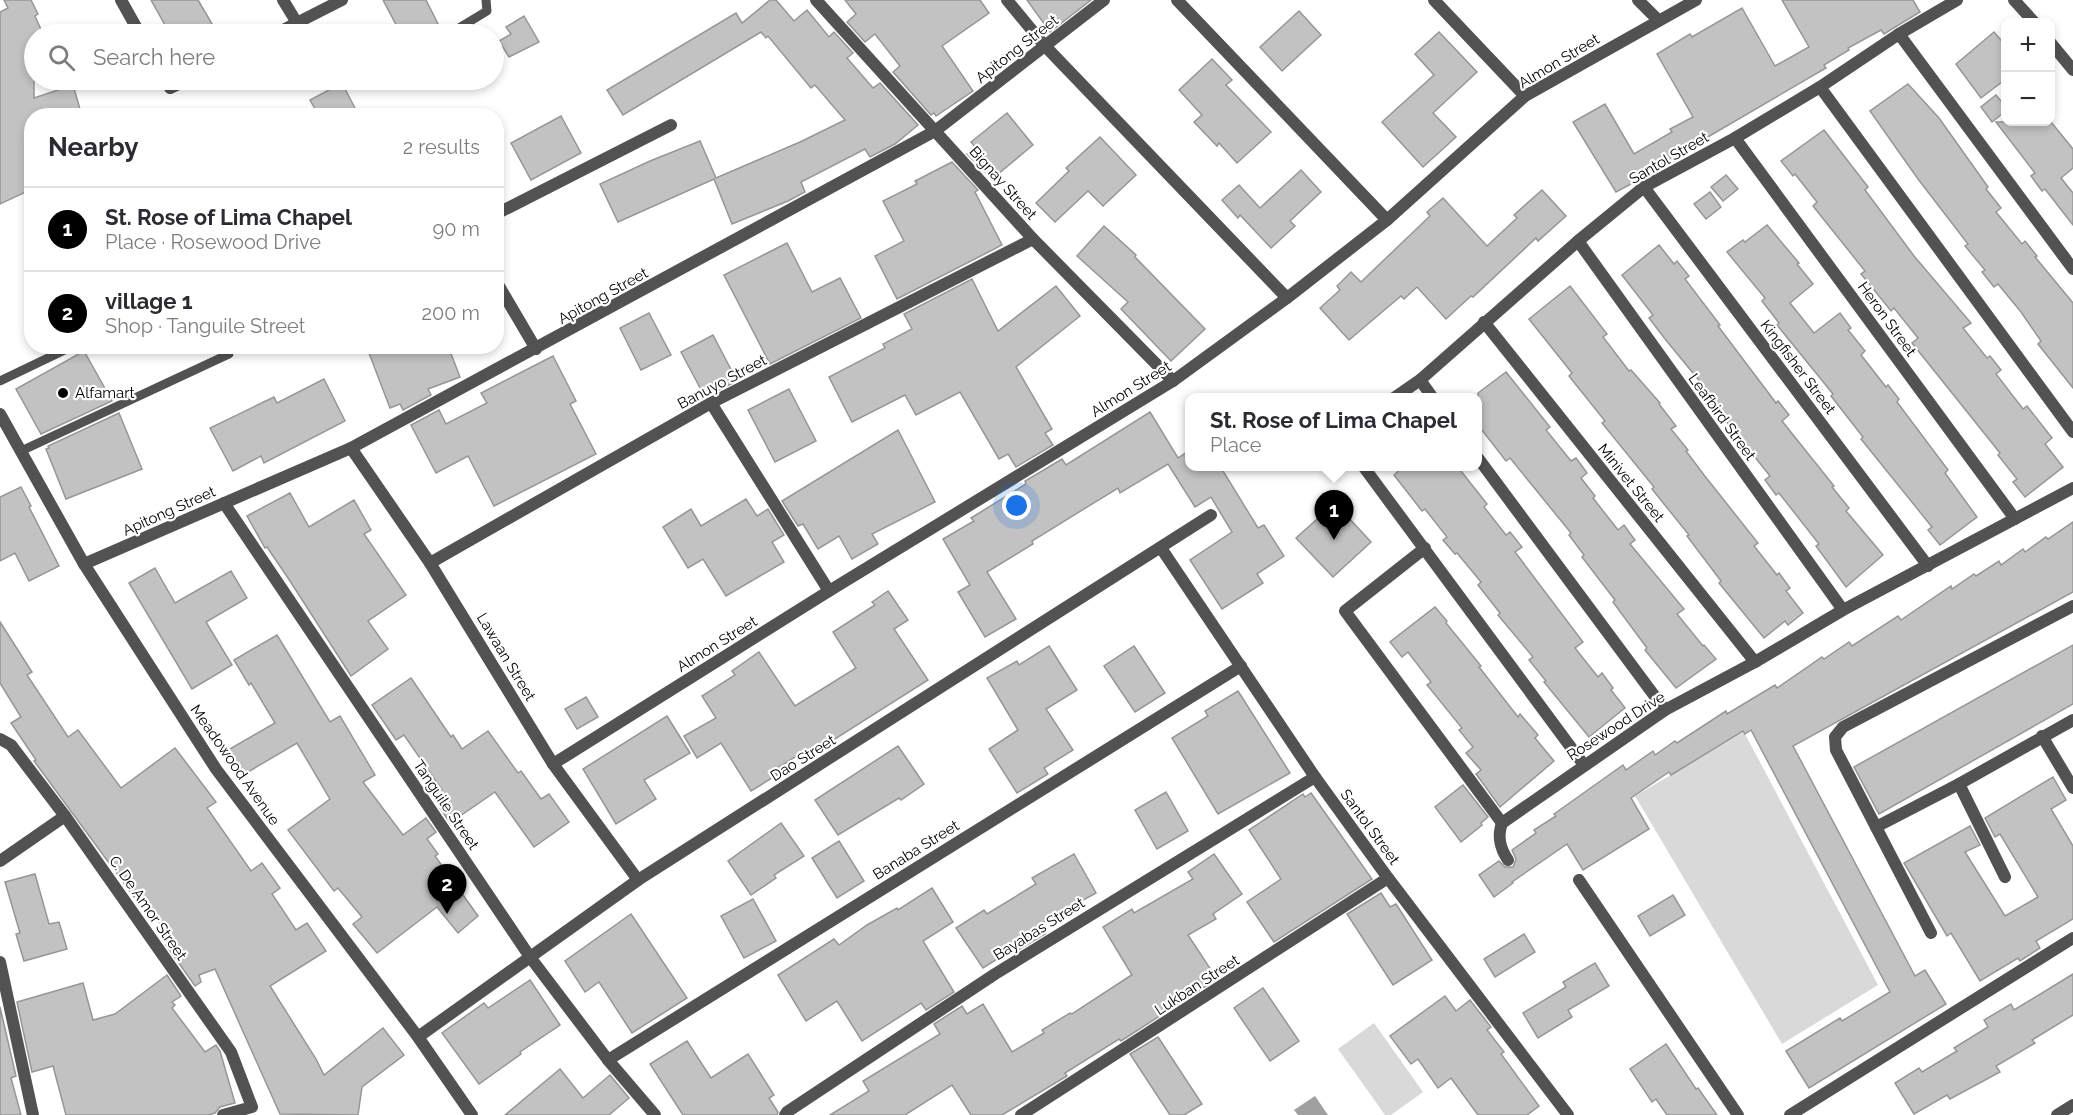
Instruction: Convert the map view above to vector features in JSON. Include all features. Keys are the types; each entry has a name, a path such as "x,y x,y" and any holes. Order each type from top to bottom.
{"street":[{"path":"121,0 134,24"},
{"path":"283,0 297,23 342,0"},
{"name":"Bignay Street","path":"816,0 1033,238 1173,381"},
{"path":"1007,0 1045,46 1287,298"},
{"name":"Apitong Street","path":"84,564 351,448 935,131 1104,0"},
{"path":"1177,0 1388,220"},
{"path":"1434,0 1525,96"},
{"path":"1638,0 1658,20"},
{"name":"Almon Street","path":"553,764 829,591 1173,381 1287,298 1388,220 1525,96 1696,0"},
{"name":"Santol Street","path":"1401,393 1420,380 1578,241 1644,187 1735,138 1957,0"},
{"path":"2014,0 2030,18"},
{"path":"1899,34 2073,269"},
{"path":"2055,47 2071,62"},
{"path":"1820,87 2073,432"},
{"path":"504,210 671,125"},
{"name":"Heron Street","path":"1735,138 2015,519"},
{"name":"Kingfisher Street","path":"1644,187 1928,566"},
{"name":"Banuyo Street","path":"430,563 711,403 1033,238"},
{"name":"Leafbird Street","path":"1578,241 1843,610"},
{"path":"504,295 536,349"},
{"name":"Minivet Street","path":"1484,322 1755,662"},
{"path":"1420,380 1429,393"},
{"path":"711,403 829,591"},
{"name":"Meadowood Avenue","path":"0,414 84,564 216,769 418,1037 472,1115"},
{"name":"Lawaan Street","path":"351,448 430,563 553,764 638,880"},
{"path":"1482,463 1665,710"},
{"path":"1367,471 1584,765"},
{"name":"Rosewood Drive","path":"1502,823 1665,710 1755,662 1843,610 2073,488"},
{"name":"Tanguile Street","path":"224,503 530,957 608,1060 655,1115"},
{"name":"Dao Street","path":"418,1037 638,880 1211,515"},
{"name":"Santol Street","path":"1161,548 1315,777 1568,1115"},
{"path":"1425,548 1345,611 1502,823 1499,841 1508,860"},
{"path":"1931,933 1836,750 1835,737 1838,731 2073,606"},
{"name":"Banaba Street","path":"608,1060 1241,666"},
{"path":"1876,827 1959,784 2073,720"},
{"path":"2042,736 2073,788"},
{"name":"C. De Amor Street","path":"0,739 11,745 65,816 231,1052 252,1107 223,1115"},
{"name":"Bayabas Street","path":"786,1115 787,1112 994,974 1315,777"},
{"path":"1959,784 2005,877"},
{"path":"0,861 65,816"},
{"name":"Lukban Street","path":"1021,1115 1389,878"},
{"path":"1580,880 1737,1115"},
{"path":"1790,1115 2073,938"},
{"path":"0,962 33,1115"},
{"path":"2057,1115 2073,1105"}],"lane":[{"path":"466,24 487,11 486,0"},
{"path":"0,381 56,354"},
{"path":"21,451 229,354"}],"shaded area":[{"path":"1744,732 1878,985 1782,1044 1635,796"},
{"path":"1374,1023 1423,1092 1391,1115 1385,1115 1338,1049"},
{"path":"1315,1096 1328,1115 1298,1115 1294,1110"}],"building":[{"path":"4,0 31,0 38,14 35,16 39,24 24,24 24,90 34,90 34,98 58,90 74,90 80,108 24,108 24,193 0,204 0,12 8,8"},
{"path":"151,0 198,0 212,24 164,24"},
{"path":"383,0 426,0 438,24 396,24"},
{"path":"770,0 776,0 794,21 807,10 829,37 834,32 853,53 847,58 873,88 880,83 918,125 895,144 870,157 865,149 801,182 805,192 732,224 714,179 618,222 600,184 650,161 700,141 716,178 845,120 815,85 811,88 768,36 766,38 761,32 623,115 607,90 736,13 742,23"},
{"path":"845,0 980,0 989,13 942,46 973,91 936,116 934,113 931,115 893,72 900,66 875,34 865,42 847,22 856,14"},
{"path":"1027,0 1091,0 1050,32"},
{"path":"1782,0 1913,0 1920,12 1884,34 1881,30 1848,48 1849,50 1824,65 1826,68 1706,138 1681,154 1682,157 1616,192 1573,122 1605,104 1634,154 1672,132 1670,129 1693,117 1657,54 1690,34 1692,37 1742,8 1775,66 1809,47"},
{"path":"1299,11 1321,35 1282,71 1260,47"},
{"path":"524,16 539,42 509,57 504,49 504,38 511,34 506,27"},
{"path":"1439,32 1477,72 1433,113 1456,137 1423,167 1382,122 1434,75 1415,54"},
{"path":"1994,32 2001,40 2001,83 1981,98 1956,64"},
{"path":"1212,59 1232,80 1226,85 1271,132 1237,163 1219,143 1217,146 1194,122 1202,115 1179,90"},
{"path":"1908,84 1939,118 1988,187 1986,189 2001,208 1996,212 2022,244 2025,241 2037,256 2035,257 2073,303 2073,388 2038,344 2041,341 2021,312 1998,284 1994,287 1982,272 1985,270 1965,246 1968,244 1870,111"},
{"path":"329,90 346,90 355,108 314,108 310,100"},
{"path":"1996,95 2001,101 2001,115 1992,122 1981,107"},
{"path":"1007,113 1033,145 992,179 967,154 977,149 971,142"},
{"path":"561,116 581,153 531,180 511,143"},
{"path":"1996,122 2001,122 2001,126 2054,126 2073,149 2073,168 2061,178 2073,193 2073,225 2045,189 2042,191 2031,176 2035,173"},
{"path":"1824,130 1868,187 1865,190 1914,256 1971,323 1963,328 1987,358 1990,356 2001,370 1996,374 2023,409 2027,406 2052,438 2045,444 2063,467 2025,497 2013,482 2017,479 1998,455 2000,453 1912,343 1918,338 1894,308 1891,311 1861,274 1865,271 1813,206 1817,202 1795,174 1793,176 1781,161"},
{"path":"1100,137 1136,175 1103,206 1088,191 1055,222 1036,203 1069,171 1066,168"},
{"path":"952,162 978,190 975,192 1002,245 897,299 875,256 904,241 883,201 917,184 915,181"},
{"path":"1301,170 1321,192 1290,221 1295,226 1271,248 1240,215 1238,218 1222,200 1239,185 1260,208"},
{"path":"1726,175 1738,189 1723,201 1711,187"},
{"path":"1542,190 1566,216 1538,241 1536,238 1446,319 1417,287 1404,299 1401,296 1349,340 1320,308 1340,290 1337,286 1351,272 1361,282 1430,216 1427,212 1443,198 1487,246 1517,218 1514,215"},
{"path":"1710,192 1721,207 1706,219 1694,204"},
{"path":"1767,225 1799,263 1797,264 1813,284 1790,303 1814,333 1840,313 1851,328 1848,330 1865,351 1861,355 1886,387 1888,385 1899,399 1897,402 1948,470 1945,473 1977,517 1940,545 1928,530 1932,527 1861,439 1863,437 1831,396 1833,394 1777,325 1779,323 1762,301 1765,298 1727,252"},
{"path":"1104,226 1136,255 1135,257 1205,329 1171,361 1121,309 1128,302 1077,256"},
{"path":"787,243 812,292 840,278 861,318 770,364 724,275"},
{"path":"1659,245 1674,264 1677,261 1689,276 1685,279 1720,325 1718,326 1776,403 1778,401 1789,415 1782,421 1834,486 1832,487 1849,508 1846,511 1883,555 1846,587 1816,546 1819,544 1779,493 1776,495 1765,480 1770,476 1697,388 1702,384 1649,318 1653,315 1622,275"},
{"path":"972,279 998,331 1056,286 1080,316 1016,367 1052,429 1045,433 1053,445 1016,467 1008,454 999,459 960,392 916,415 905,395 852,422 829,377 885,348 883,344 912,329 904,314"},
{"path":"1570,286 1607,334 1603,337 1629,371 1631,370 1660,403 1676,426 1671,429 1758,543 1754,546 1790,588 1786,591 1803,613 1788,625 1785,621 1764,638 1719,583 1721,581 1687,536 1689,535 1652,489 1654,487 1602,423 1605,421 1569,376 1572,373 1529,319"},
{"path":"649,313 671,355 641,370 620,328"},
{"path":"713,335 737,381 705,397 681,352"},
{"name":"Alfamart","path":"79,354 86,354 112,401 41,434 16,389"},
{"path":"369,354 451,354 460,377 428,389 431,395 403,410 400,404 390,408"},
{"path":"553,356 576,401 570,404 596,454 494,506 468,456 436,473 411,425 439,410 446,424 487,403 481,393"},
{"path":"1506,372 1550,427 1546,430 1571,461 1576,458 1587,473 1581,478 1595,496 1593,498 1618,530 1624,525 1635,540 1630,544 1684,609 1677,614 1716,659 1676,688 1645,650 1647,648 1613,602 1615,600 1582,557 1584,555 1569,535 1571,533 1510,458 1506,461 1482,430 1482,393 1478,393"},
{"path":"324,379 345,421 264,463 261,456 233,471 210,428 274,397 277,403"},
{"path":"789,389 816,441 775,462 748,410"},
{"path":"1150,412 1178,458 1185,453 1185,471 1223,471 1258,528 1264,525 1284,556 1257,574 1263,583 1222,609 1190,560 1232,532 1211,497 1195,507 1168,464 1120,493 1118,488 1032,541 1033,544 987,572 1016,619 985,637 958,592 970,585 943,539 974,521 971,518 1026,484 1025,481 1062,459 1066,465"},
{"path":"119,413 142,469 66,499 46,449 49,448 48,446"},
{"path":"898,430 935,502 872,534 878,544 852,559 839,536 818,549 803,524 798,526 782,501"},
{"path":"1398,471 1461,471 1487,504 1484,507 1506,535 1510,532 1522,547 1515,552 1583,642 1575,648 1598,677 1602,673 1613,688 1611,690 1625,708 1589,737 1544,682 1546,681 1529,660 1533,657 1498,615 1500,613 1478,585 1481,582 1443,540 1447,537 1425,509 1422,511 1394,475"},
{"path":"21,487 59,566 29,581 15,553 0,561 0,497"},
{"path":"290,493 309,527 354,500 371,530 364,534 406,595 368,621 388,649 351,676 290,581 267,547 265,548 247,516"},
{"path":"746,499 757,516 768,509 784,535 772,542 784,562 726,596 703,559 688,568 663,527 691,509 701,526"},
{"path":"1335,503 1371,542 1333,577 1296,538"},
{"path":"2073,522 2073,592 1793,746 1915,976 1925,970 1946,1004 1809,1088 1786,1051 1840,1018 1842,1021 1890,992 1751,730 1745,734 1743,731 1671,775 1669,772 1631,798 1649,829 1583,870 1567,844 1494,897 1479,875 1499,861 1505,867 1513,867 1516,859 1512,850 1536,833 1534,830 1556,816 1554,814 1623,765 1626,770 1653,751 1655,755 1726,711 1727,714 1775,685 1777,688 1822,657 1824,659 1849,642 1852,646 1898,616 1901,620 1951,586 1952,589 1999,561 2001,565 2023,549 2025,552"},
{"path":"155,568 175,603 231,571 247,598 206,622 232,665 192,689 129,583"},
{"path":"888,591 908,620 894,629 928,680 824,746 823,744 810,753 808,749 774,770 777,775 751,791 721,743 697,758 684,736 716,718 702,696 735,675 732,671 759,652 795,706 856,668 833,632 875,605 872,602"},
{"path":"1435,607 1518,717 1520,714 1538,735 1535,738 1554,761 1500,807 1476,774 1481,770 1466,753 1473,747 1459,730 1462,728 1427,685 1431,682 1408,652 1402,657 1390,642"},
{"path":"0,622 32,672 27,675 68,737 78,730 121,788 175,748 216,802 207,808 251,871 262,863 280,888 272,894 296,930 307,923 326,951 270,986 324,1075 383,1028 404,1055 362,1087 358,1115 280,1114 215,969 199,975 201,982 195,986 166,945 172,941 139,893 134,897 34,761 36,760 11,723 21,717 0,683"},
{"path":"277,635 330,722 340,716 375,775 363,782 403,835 426,818 436,832 427,839 438,854 435,856 478,916 458,933 437,907 377,953 353,924 362,917 338,888 334,891 288,830 330,799 297,743 243,775 228,750 275,723 234,660"},
{"path":"2073,645 2073,704 1879,814 1854,767"},
{"path":"1049,646 1077,690 1046,709 1073,750 1044,768 1048,774 1017,793 989,749 1018,730 987,678 1017,661 1019,665"},
{"path":"1134,646 1165,693 1135,712 1104,666"},
{"path":"411,678 451,737 453,735 462,749 488,731 518,773 521,771 541,799 549,794 569,822 534,847 495,792 450,823 440,808 444,805 436,794 442,790 404,735 396,740 372,705"},
{"path":"1238,691 1290,773 1218,814 1172,738 1208,716 1205,711"},
{"path":"586,697 598,717 577,729 565,709"},
{"path":"667,716 690,753 644,780 656,799 616,824 583,769"},
{"path":"898,746 924,784 901,800 899,798 838,835 815,800"},
{"path":"2053,777 2066,800 2051,809 2073,846 2073,919 2036,941 2040,948 2020,961 2018,958 1980,981 1951,933 1947,936 1904,863 1970,826 1980,845 1965,852 2005,916 2038,897 2000,834 1995,837 1985,818"},
{"path":"1463,785 1488,817 1461,842 1435,807"},
{"path":"1166,792 1188,831 1157,849 1135,810"},
{"path":"1311,793 1372,879 1274,942 1247,902 1281,879 1249,830 1303,794 1305,797"},
{"path":"781,823 804,856 774,875 776,878 751,895 728,861"},
{"path":"839,841 864,881 837,898 812,858"},
{"path":"1074,854 1096,893 1039,925 1045,934 1015,952 1013,949 983,968 956,928 984,910 987,914 1036,884 1032,878"},
{"path":"1214,854 1242,894 1213,914 1216,919 1188,935 1217,979 1121,1041 1119,1039 1065,1073 1067,1076 1002,1115 971,1115 952,1085 905,1115 830,1115 869,1091 863,1081 940,1034 934,1024 962,1006 967,1014 983,1004 1012,1052 1044,1033 1042,1030 1070,1013 1072,1014 1132,975 1103,927 1132,909 1134,913 1193,879 1188,872"},
{"path":"35,874 49,924 59,922 67,949 24,961 16,934 20,933 5,882"},
{"path":"932,888 953,922 923,941 954,992 926,1010 921,1003 862,1041 837,1001 806,1021 778,975 834,939 839,945 867,925 897,908 898,910"},
{"path":"1381,893 1390,907 1396,904 1432,960 1393,985 1347,914"},
{"path":"1673,895 1685,915 1650,936 1638,916"},
{"path":"753,899 776,941 744,958 721,916"},
{"path":"631,914 687,998 632,1033 599,982 585,992 565,961"},
{"path":"1524,934 1535,952 1495,977 1484,959"},
{"path":"1595,963 1609,986 1568,1010 1572,1017 1538,1038 1523,1013 1566,987 1563,982"},
{"path":"2073,974 2073,1015 2032,1040 2035,1043 1996,1066 2000,1072 1950,1099 1947,1095 1914,1114 1895,1083 1919,1068 1922,1072 1957,1051 1954,1048 1988,1027 1984,1020 2011,1004 2014,1010"},
{"path":"167,975 181,996 172,1002 175,1005 172,1008 205,1052 216,1045 220,1051 235,1103 220,1107 215,1113 208,1115 66,1115 53,1066 32,1072 17,1002 83,983 93,1020 115,1014"},
{"path":"530,980 560,1025 479,1084 442,1033 484,1003 488,1008"},
{"path":"1263,988 1299,1041 1270,1061 1234,1008"},
{"path":"1445,996 1456,1011 1470,1000 1491,1027 1487,1030 1504,1052 1501,1054 1539,1106 1527,1115 1478,1115 1451,1078 1438,1088 1418,1059 1411,1064 1390,1036"},
{"path":"0,1007 16,1076 11,1078 21,1115 0,1115"},
{"path":"1158,1037 1202,1104 1184,1115 1170,1115 1130,1054"},
{"path":"687,1041 711,1078 748,1054 774,1095 769,1098 778,1112 777,1115 683,1115 650,1064"},
{"path":"1666,1044 1696,1089 1698,1088 1717,1115 1667,1115 1656,1099 1652,1102 1630,1069"},
{"path":"560,1069 583,1098 610,1075 629,1098 609,1115 505,1115"}],"place":[{"name":"Alfamart","path":"63,393"},
{"name":"St. Rose of Lima Chapel","path":"1334,540"},
{"name":"village 1","path":"447,914"}]}
